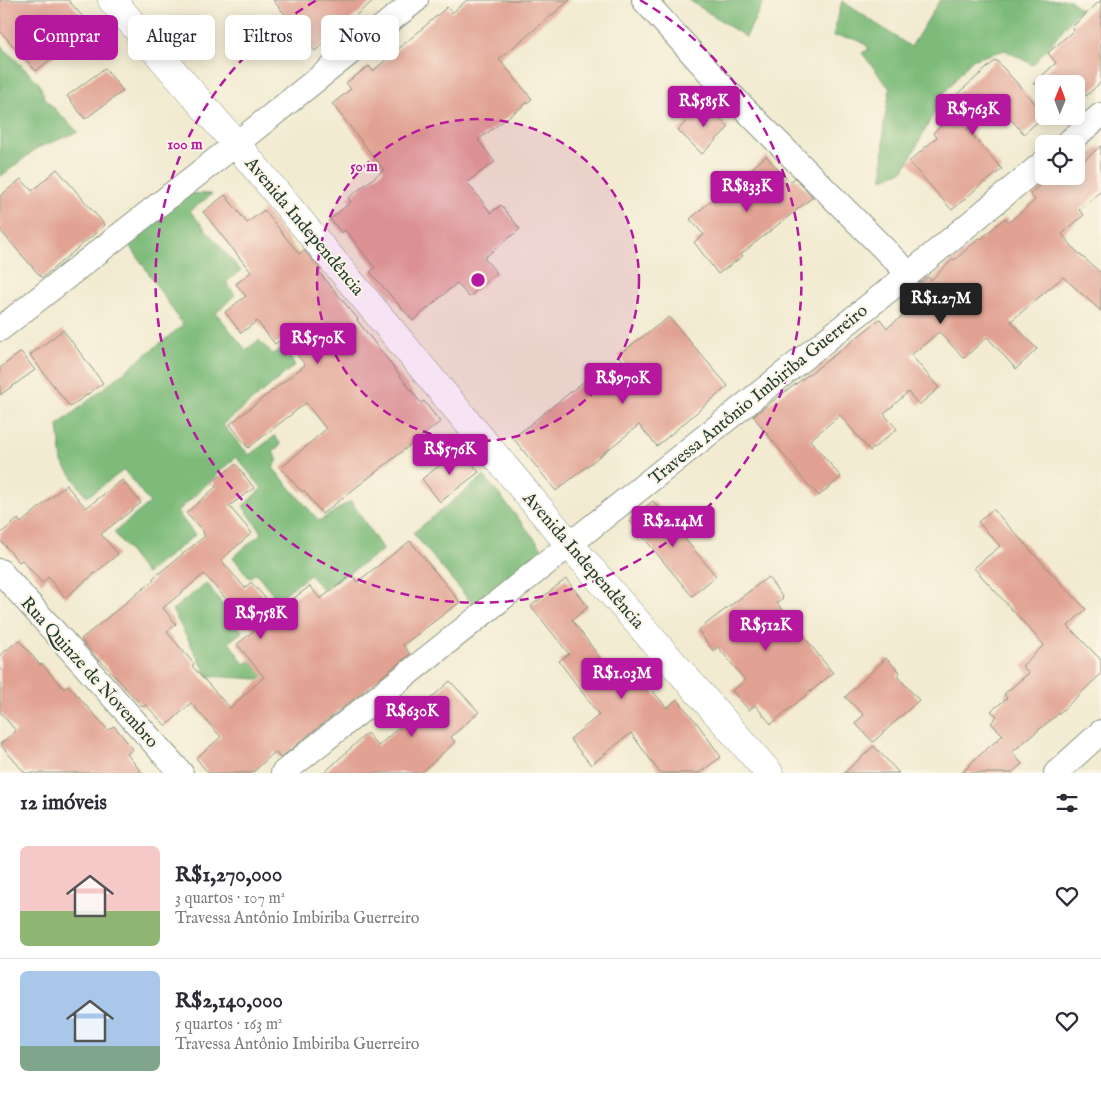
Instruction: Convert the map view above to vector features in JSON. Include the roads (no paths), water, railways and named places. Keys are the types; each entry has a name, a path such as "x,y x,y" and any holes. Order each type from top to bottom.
{"street":[{"name":"Avenida Independência","path":"112,0 236,144 570,544 769,773"},
{"path":"0,329 416,0"},
{"path":"644,0 719,83 909,274"},
{"path":"1077,135 1101,115"},
{"name":"Travessa Antônio Imbiriba Guerreiro","path":"283,773 909,274 1035,169"},
{"name":"Rua Quinze de Novembro","path":"0,571 180,773"},
{"path":"1056,773 1101,732"}]}
